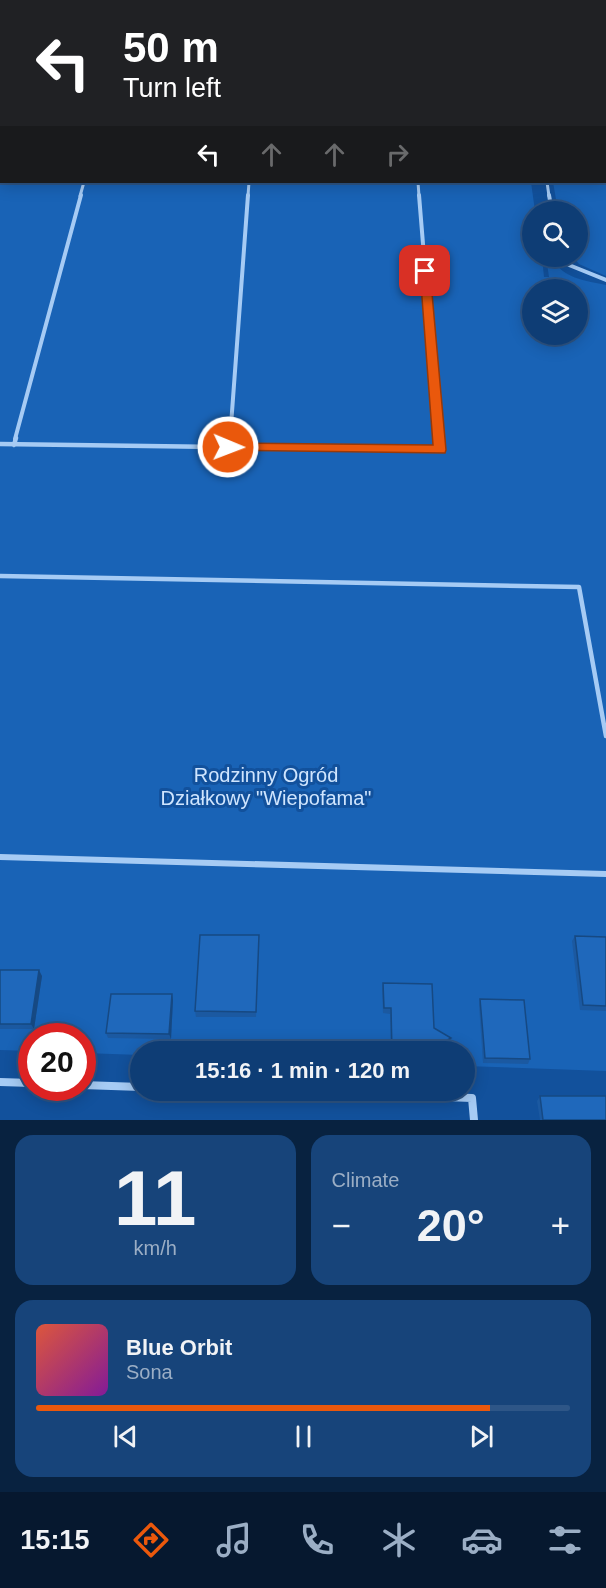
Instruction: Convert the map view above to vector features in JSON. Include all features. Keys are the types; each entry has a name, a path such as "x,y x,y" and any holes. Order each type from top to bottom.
{"street":[{"path":"0,1082 18,1083"},
{"path":"96,1085 130,1087"},
{"path":"472,1101 474,1120"}],"lane":[{"path":"14,445 84,183"},
{"path":"228,447 249,183"},
{"path":"0,444 440,450 418,183"},
{"path":"547,183 550,201"},
{"path":"572,267 606,280"},
{"path":"0,576 579,587 606,736"},
{"path":"0,857 606,874"}],"green space":[{"name":"Rodzinny Ogród Działkowy \"Wiepofama\"","path":"0,183 531,183 534,201 522,201 522,267 543,267 544,277 549,277 548,267 559,267 567,274 580,279 522,279 522,345 588,345 588,281 606,285 606,1071 475,1066 475,1041 130,1041 130,1055 96,1053 96,1023 18,1023 18,1051 0,1050"},
{"path":"553,183 606,183 606,276 586,267 588,267 588,201 556,201"}],"building":[{"path":"200,935 259,935 256,1012 195,1011"},
{"path":"575,936 606,937 606,1006 583,1005"},
{"path":"0,970 39,970 31,1023 0,1024"},
{"path":"383,983 432,984 434,1028 451,1038 446,1041 392,1041 391,1008 384,1008"},
{"path":"111,994 172,994 169,1034 106,1033"},
{"path":"480,999 524,1000 530,1059 485,1058"},
{"path":"540,1096 606,1096 606,1120 543,1120"}],"route":[{"path":"228,447 440,450 425,271"}]}
